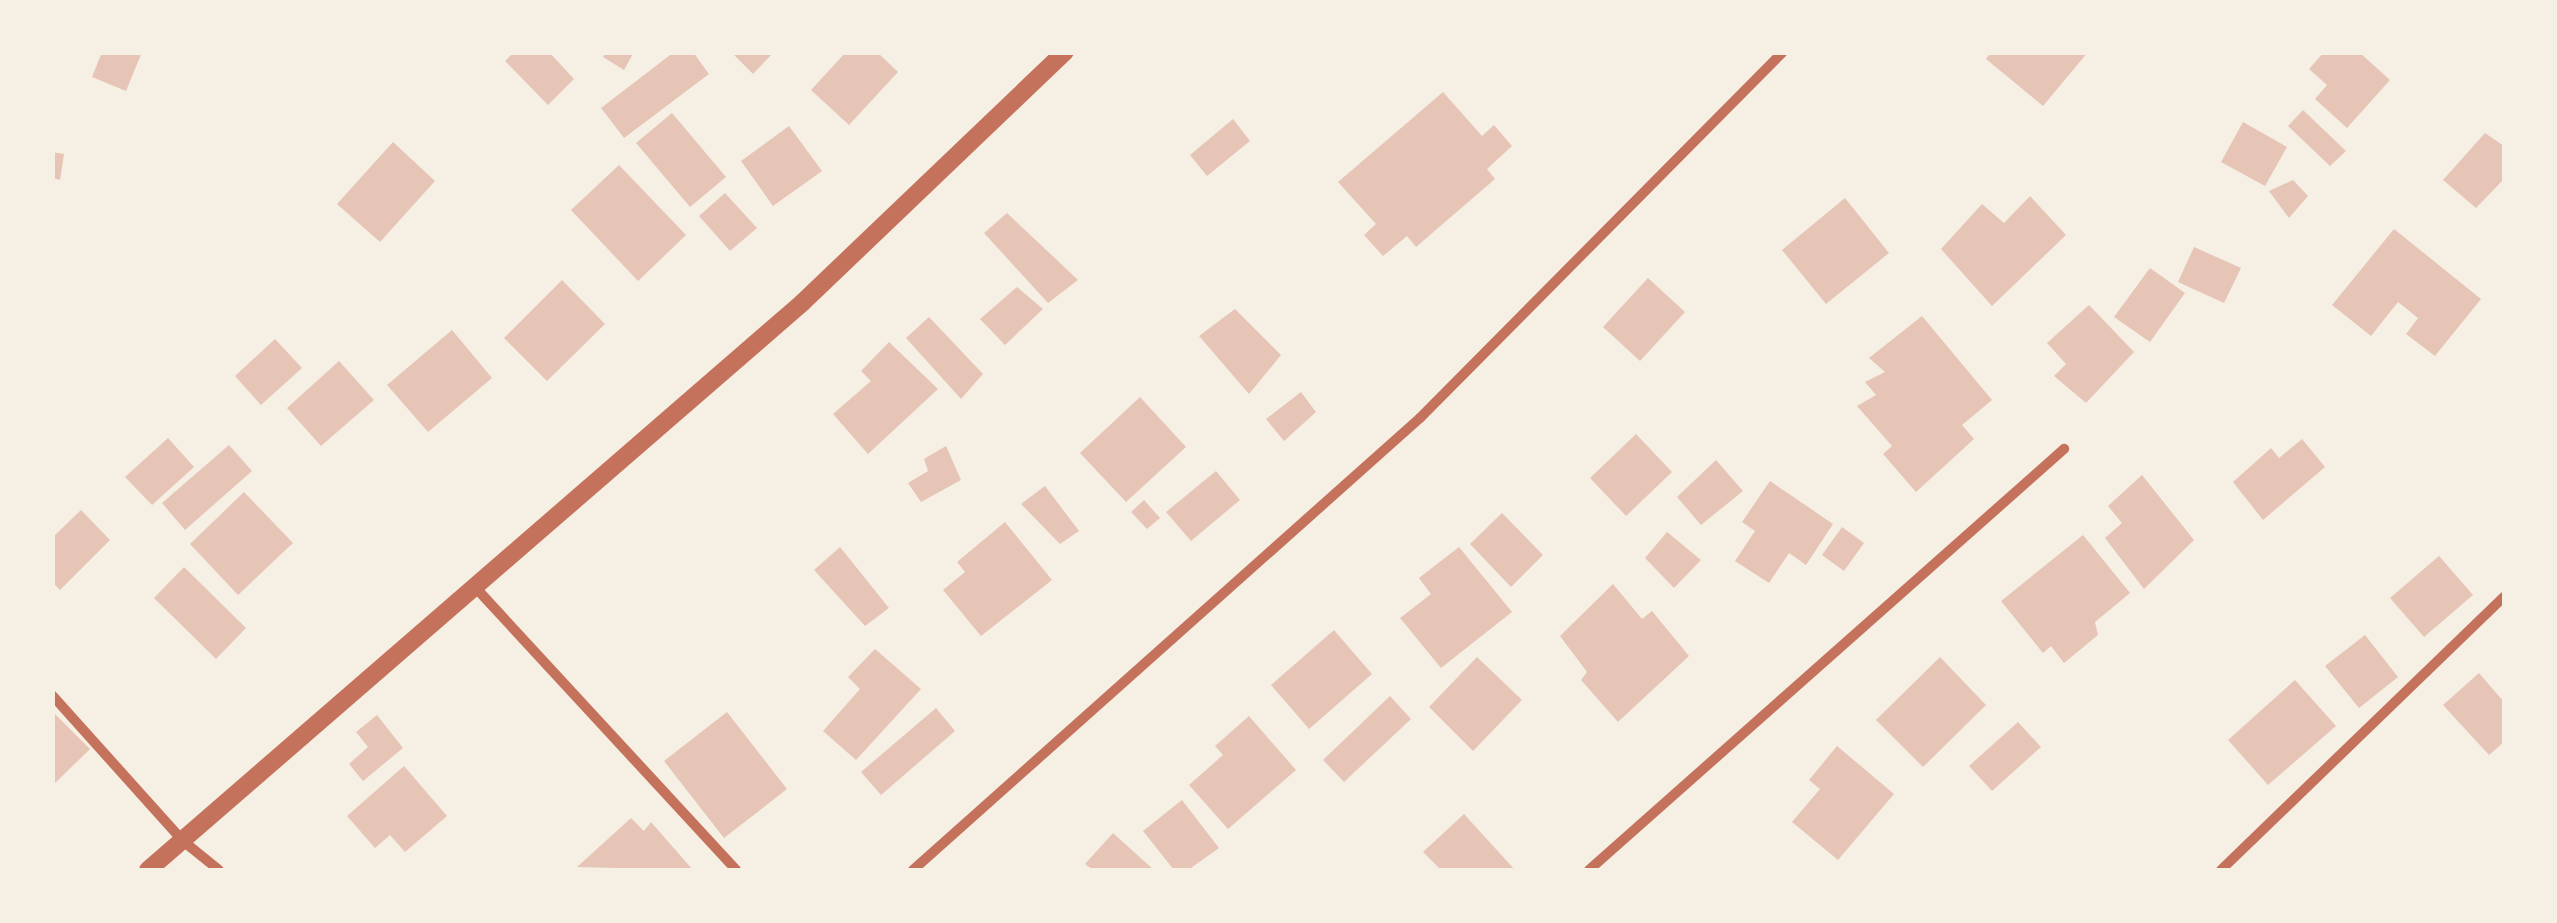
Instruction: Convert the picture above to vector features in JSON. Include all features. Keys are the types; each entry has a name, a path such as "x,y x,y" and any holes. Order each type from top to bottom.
{"street":[{"path":"148,870 802,303 1065,52"},
{"path":"913,870 1420,418 1783,52"},
{"path":"1589,870 2064,449"},
{"path":"475,587 736,870"},
{"path":"2221,870 2504,597"},
{"path":"52,695 183,841 219,870"}],"building":[{"path":"102,52 142,52 126,91 92,77"},
{"path":"514,52 549,52 574,79 548,105 505,61"},
{"path":"605,52 634,52 624,70 603,57"},
{"path":"674,52 693,52 709,74 624,138 601,108"},
{"path":"731,52 774,52 753,74"},
{"path":"846,52 877,52 898,72 849,125 811,90"},
{"path":"1991,52 2088,52 2043,106 1986,59"},
{"path":"2324,52 2359,52 2390,80 2347,128 2315,99 2327,85 2309,69"},
{"path":"1443,92 1482,136 1494,125 1512,146 1487,169 1495,179 1416,247 1407,236 1383,256 1364,235 1376,224 1338,182"},
{"path":"2303,110 2346,151 2330,166 2288,126"},
{"path":"672,113 726,177 690,207 636,143"},
{"path":"1233,119 1250,141 1207,176 1190,155"},
{"path":"2243,122 2287,147 2265,186 2221,162"},
{"path":"789,126 822,171 773,206 741,161"},
{"path":"2485,133 2504,146 2504,179 2476,208 2443,180"},
{"path":"393,142 435,181 380,242 337,204"},
{"path":"52,152 64,154 60,180 52,178"},
{"path":"619,165 686,235 638,281 571,210"},
{"path":"2293,180 2308,196 2289,218 2269,191"},
{"path":"725,193 757,228 730,251 699,216"},
{"path":"2030,196 2066,235 1992,306 1941,249 1982,204 2004,223"},
{"path":"1845,198 1889,253 1826,304 1782,250"},
{"path":"1007,213 1078,280 1048,303 984,233"},
{"path":"2394,229 2481,299 2435,356 2406,334 2418,318 2398,302 2371,336 2332,305"},
{"path":"2194,247 2241,268 2224,303 2178,282"},
{"path":"2150,268 2185,293 2150,342 2114,317"},
{"path":"1648,278 1685,312 1640,361 1603,327"},
{"path":"562,280 605,324 547,381 504,338"},
{"path":"1017,287 1043,309 1005,345 980,319"},
{"path":"2089,305 2134,352 2086,403 2054,376 2066,364 2047,343"},
{"path":"1235,309 1281,355 1249,394 1199,336"},
{"path":"1922,316 1992,400 1962,425 1974,439 1916,492 1883,454 1892,446 1857,406 1876,395 1865,382 1885,372 1869,358"},
{"path":"929,317 983,374 961,399 906,338"},
{"path":"452,330 492,378 428,432 387,385"},
{"path":"275,339 302,368 261,405 235,376"},
{"path":"889,342 938,389 868,454 833,414 871,381 861,371"},
{"path":"339,361 374,400 321,446 287,408"},
{"path":"1301,392 1316,412 1284,441 1266,419"},
{"path":"1140,397 1186,447 1126,502 1080,453"},
{"path":"1636,434 1672,472 1626,516 1590,478"},
{"path":"168,438 194,467 152,505 125,477"},
{"path":"2302,439 2325,467 2263,520 2233,482 2271,448 2279,458"},
{"path":"229,445 252,471 185,530 162,503"},
{"path":"946,446 961,480 921,502 908,483 928,471 924,459"},
{"path":"1716,460 1743,491 1701,525 1677,497"},
{"path":"1216,471 1240,500 1191,541 1166,512"},
{"path":"2142,475 2194,540 2144,589 2105,538 2122,523 2108,506"},
{"path":"1770,481 1833,524 1806,565 1789,553 1769,583 1735,561 1755,531 1742,522"},
{"path":"1045,486 1079,531 1060,544 1021,504"},
{"path":"244,492 293,543 238,595 190,544"},
{"path":"1144,500 1160,518 1147,529 1131,512"},
{"path":"81,510 110,540 60,590 52,582 52,538"},
{"path":"1502,513 1543,555 1511,587 1470,544"},
{"path":"1005,522 1052,580 981,636 943,590 965,572 957,562"},
{"path":"1842,527 1864,543 1844,571 1822,555"},
{"path":"1667,532 1701,560 1674,588 1645,558"},
{"path":"2083,535 2130,593 2095,622 2098,635 2064,663 2051,646 2043,653 2001,601"},
{"path":"840,547 889,608 865,626 814,570"},
{"path":"1459,547 1512,612 1441,668 1400,618 1431,594 1419,578"},
{"path":"2439,556 2473,595 2424,637 2390,598"},
{"path":"184,567 246,628 216,659 154,598"},
{"path":"1613,584 1642,619 1652,611 1689,656 1618,722 1581,680 1587,672 1560,636"},
{"path":"1334,630 1372,674 1309,729 1271,685"},
{"path":"2365,635 2398,677 2359,708 2325,666"},
{"path":"875,649 921,689 856,760 823,731 860,689 848,677"},
{"path":"1477,657 1522,700 1473,751 1429,707"},
{"path":"1940,657 1986,705 1923,767 1876,720"},
{"path":"2479,673 2504,702 2504,742 2489,755 2443,705"},
{"path":"2295,680 2336,726 2268,785 2228,740"},
{"path":"1390,696 1411,719 1344,782 1323,760"},
{"path":"936,708 955,731 881,795 861,772"},
{"path":"52,711 90,749 52,786"},
{"path":"727,712 787,789 724,838 664,761"},
{"path":"377,715 403,748 363,781 349,764 368,747 356,732"},
{"path":"1249,716 1296,770 1228,829 1189,785 1223,755 1215,746"},
{"path":"2018,722 2041,747 1992,791 1969,766"},
{"path":"1837,746 1894,794 1838,860 1792,822 1820,789 1809,780"},
{"path":"404,766 447,816 405,852 390,835 375,848 347,816"},
{"path":"1182,800 1219,848 1188,870 1174,870 1143,831"},
{"path":"1464,814 1515,870 1441,870 1423,852"},
{"path":"631,818 644,831 651,822 693,870 577,867"},
{"path":"1113,833 1154,870 1093,870 1085,864"}]}
